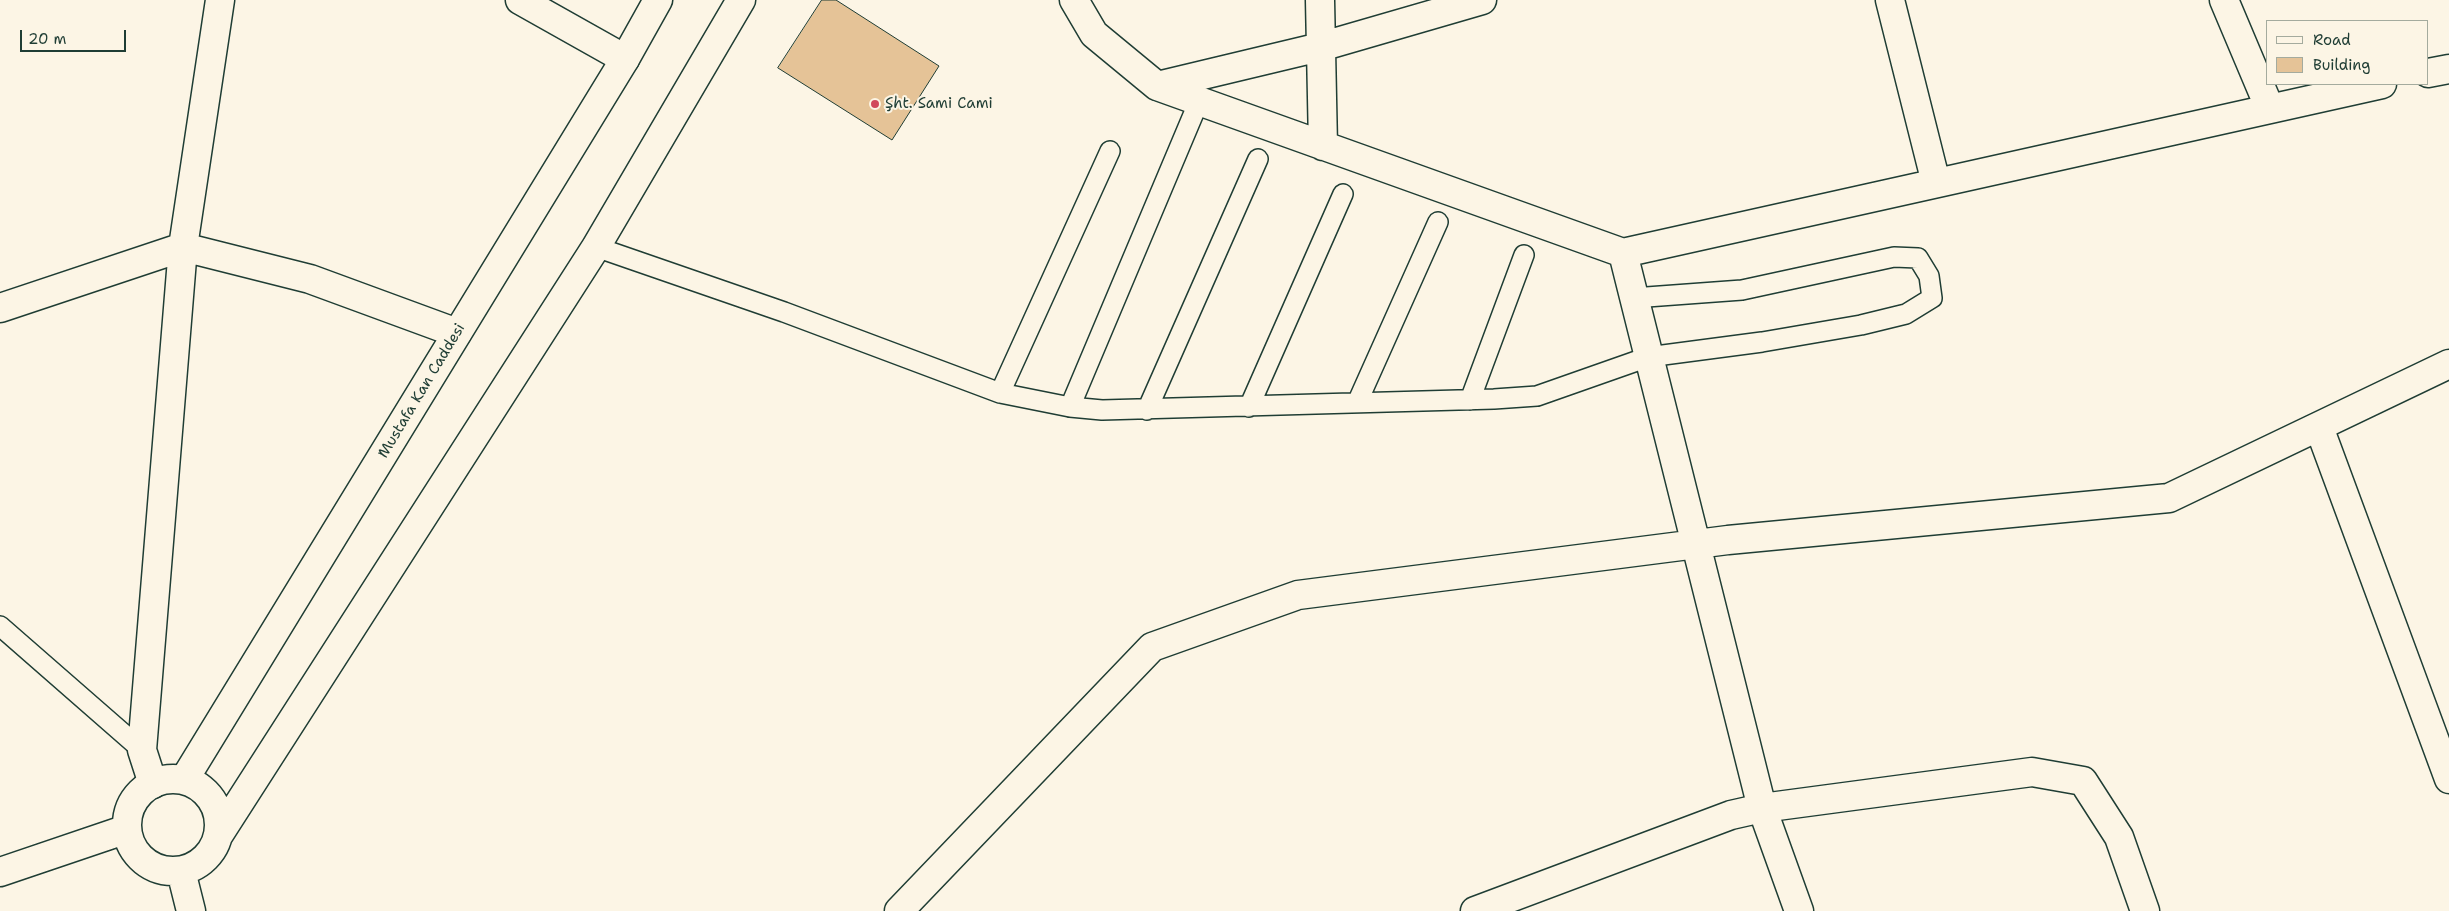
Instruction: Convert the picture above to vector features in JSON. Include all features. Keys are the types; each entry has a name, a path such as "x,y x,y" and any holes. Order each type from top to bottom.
{"street":[{"path":"153,784 142,750 183,247 220,0"},
{"path":"520,0 624,59"},
{"name":"Mustafa Kan Caddesi","path":"184,780 624,59 658,0"},
{"path":"218,836 220,822 216,808 208,795 198,786 184,780 168,779 153,784 142,791 133,802 128,816 127,829 130,843 137,855 150,865 164,871 181,871 196,866 206,858 218,836 596,247 741,0"},
{"path":"1074,0 1094,34 1157,86 1623,252 2378,85"},
{"path":"1320,0 1323,146"},
{"path":"1157,86 1320,47 1482,0"},
{"path":"1890,0 1936,183"},
{"path":"2224,0 2270,109"},
{"path":"2429,74 2449,69"},
{"path":"0,308 183,247 310,280 457,333"},
{"path":"1623,252 1694,544 1762,808 1799,911"},
{"path":"899,911 1152,647 1298,595 1694,544 2170,498 2449,364"},
{"path":"2318,427 2449,779"},
{"path":"1475,911 1731,815 1762,808 2032,772 2083,781 2119,837 2145,911"},
{"path":"0,872 127,829"},
{"path":"181,871 191,911"}],"lane":[{"path":"1070,407 1198,101"},
{"path":"1000,393 1110,151"},
{"path":"1147,410 1258,158"},
{"path":"1249,407 1343,194"},
{"path":"1357,403 1438,222"},
{"path":"596,247 784,312 1000,393 1070,407 1102,410 1470,400 1537,396 1648,357 1762,342 1861,325 1906,314 1932,298 1929,276 1918,258 1894,257 1742,290 1634,298"},
{"path":"1470,400 1524,255"},
{"path":"0,626 142,750"}],"building":[{"name":"Şht. Sami Cami","path":"822,0 836,0 939,66 892,140 778,68"}],"place":[{"name":"Şht. Sami Cami","path":"875,104"}]}
